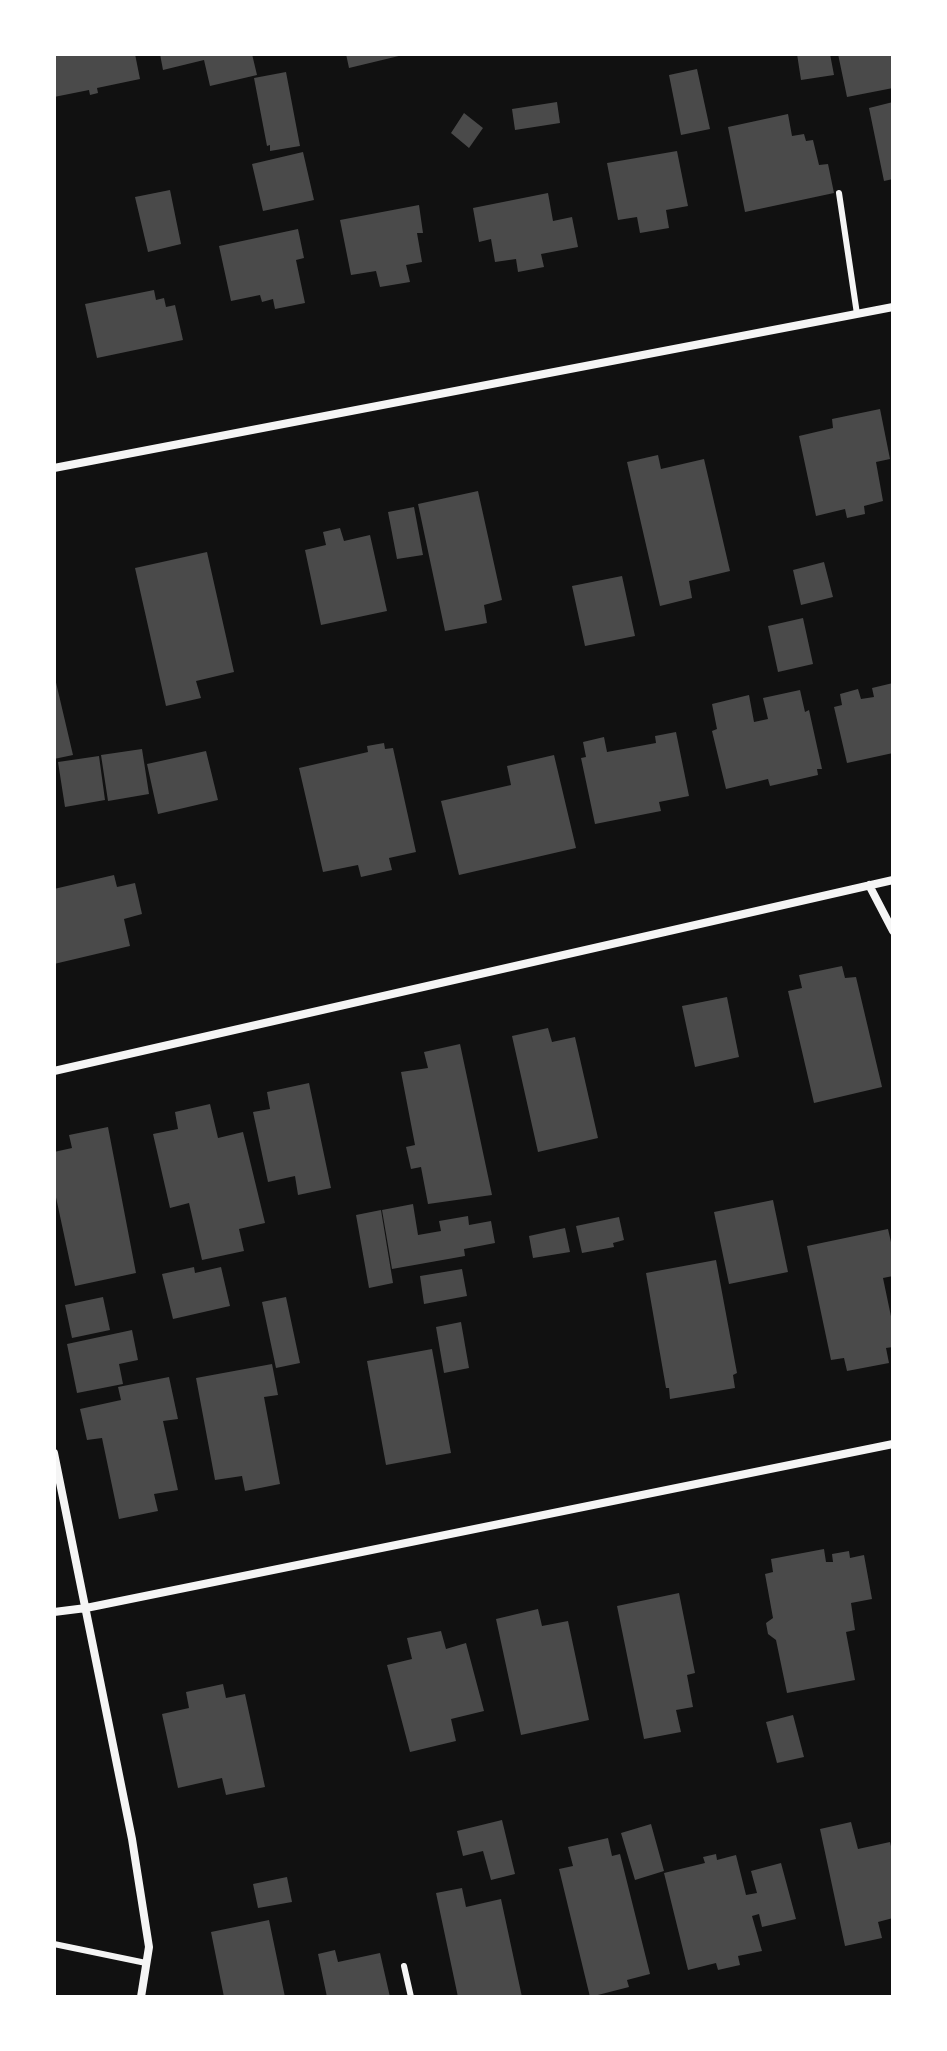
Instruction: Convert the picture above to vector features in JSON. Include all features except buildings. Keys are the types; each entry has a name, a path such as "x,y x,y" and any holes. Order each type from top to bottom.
{"street":[{"path":"54,468 893,307"},
{"path":"54,1071 893,880"},
{"path":"869,885 893,931"},
{"path":"54,1612 893,1444"},
{"path":"54,1453 132,1839 149,1947 141,1997"}],"lane":[{"path":"839,193 857,314"},
{"path":"54,1944 146,1963"},
{"path":"404,1966 411,1997"}]}
